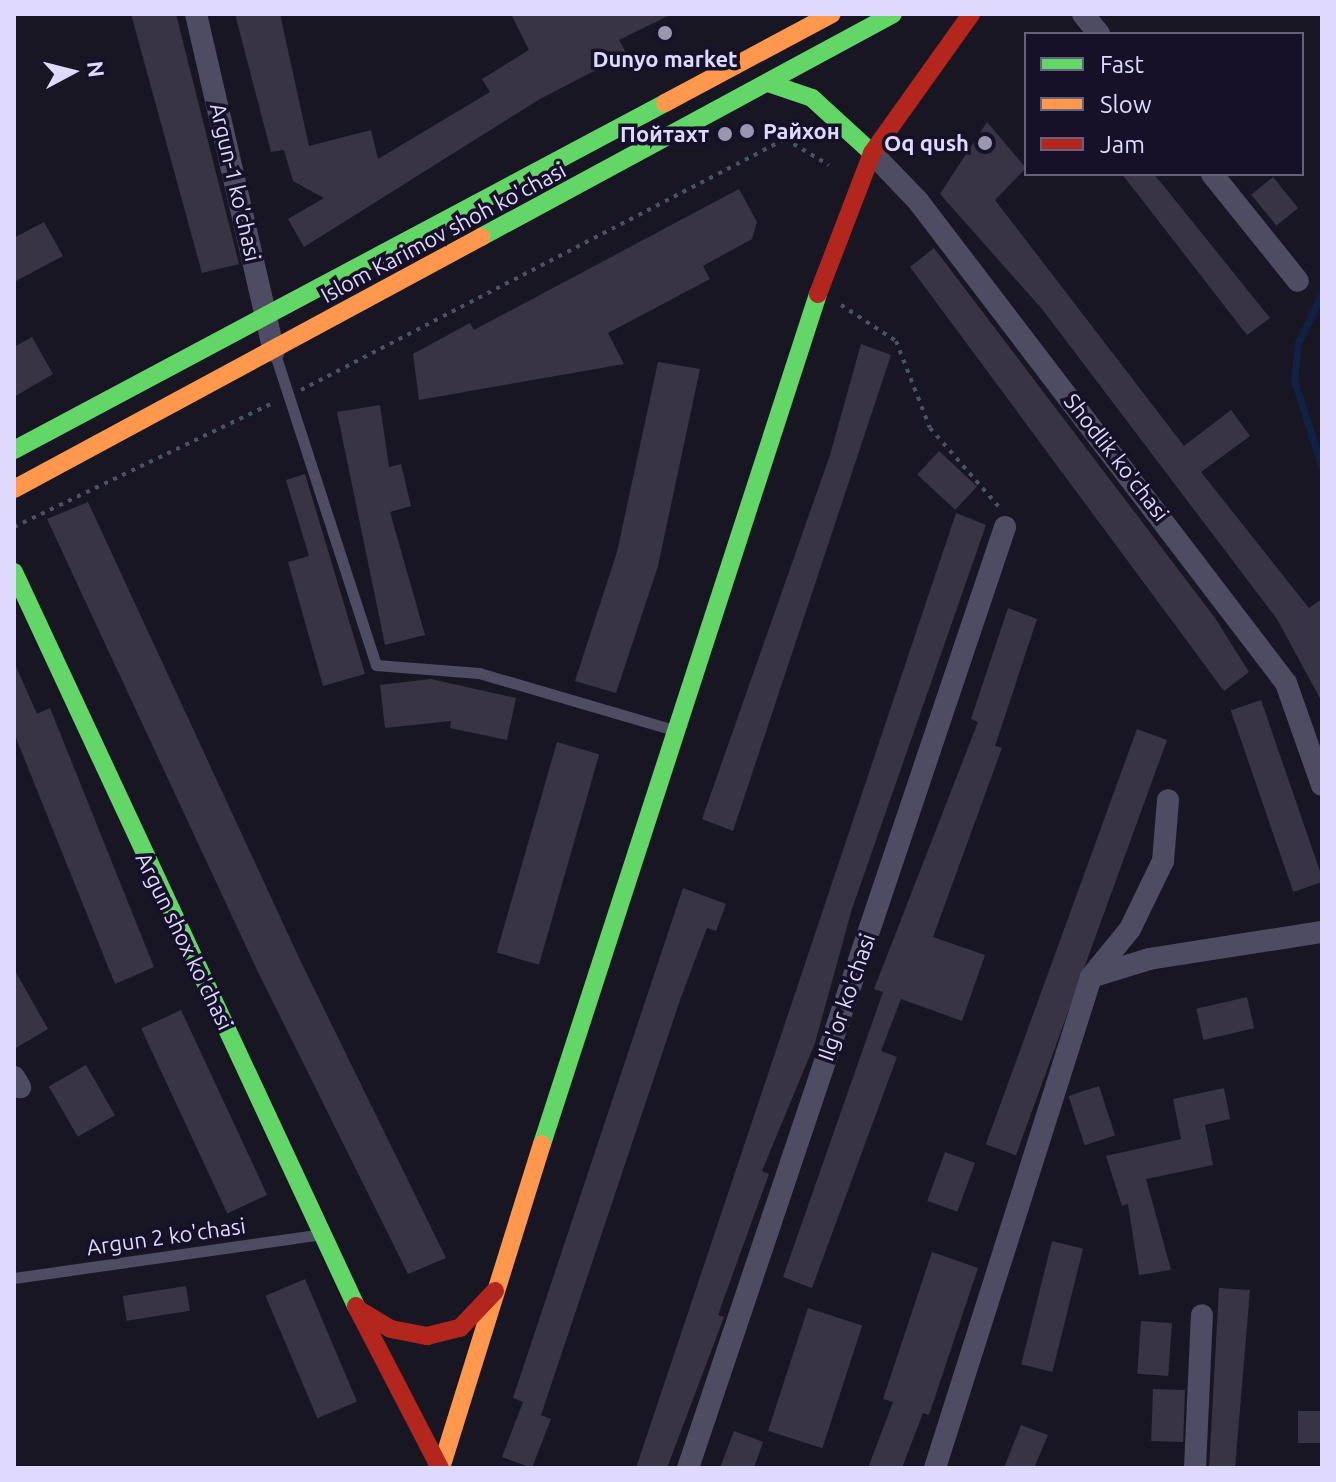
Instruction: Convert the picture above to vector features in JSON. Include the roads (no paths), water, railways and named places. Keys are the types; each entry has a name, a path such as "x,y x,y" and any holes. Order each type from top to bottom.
{"main road":[{"name":"Islom Karimov shoh ko'chasi","path":"14,450 267,311 832,14"},
{"name":"Islom Karimov shoh ko'chasi","path":"14,489 893,14"},
{"path":"441,1468 672,729 819,291 872,153 971,14"},
{"path":"954,34 983,14"},
{"path":"768,83 812,98 872,153"},
{"name":"Argun shox ko'chasi","path":"14,572 358,1309 441,1468"},
{"path":"358,1309 409,1335 443,1334 479,1313 496,1290"}],"street":[{"name":"Argun-1 ko'chasi","path":"196,14 274,351"},
{"path":"1083,14 1097,32"},
{"name":"Shodlik ko'chasi","path":"872,153 918,201 1286,683 1322,785"},
{"path":"1214,176 1298,281"},
{"name":"Ilg'or ko'chasi","path":"688,1468 1005,527"},
{"path":"935,1468 1091,977 1130,929 1163,861 1168,800"},
{"path":"1091,977 1149,959 1322,932"},
{"path":"1195,1468 1202,1315"}],"lane":[{"path":"274,351 291,395 376,665 479,673 672,729"},
{"name":"Argun 2 ko'chasi","path":"14,1278 324,1233"}],"waterway":[{"path":"1322,293 1298,343 1294,380 1322,467"}],"place":[{"name":"Dunyo market","path":"665,33"},
{"name":"Райхон","path":"747,131"},
{"name":"Пойтахт","path":"725,134"},
{"name":"Oq qush","path":"985,143"}]}
